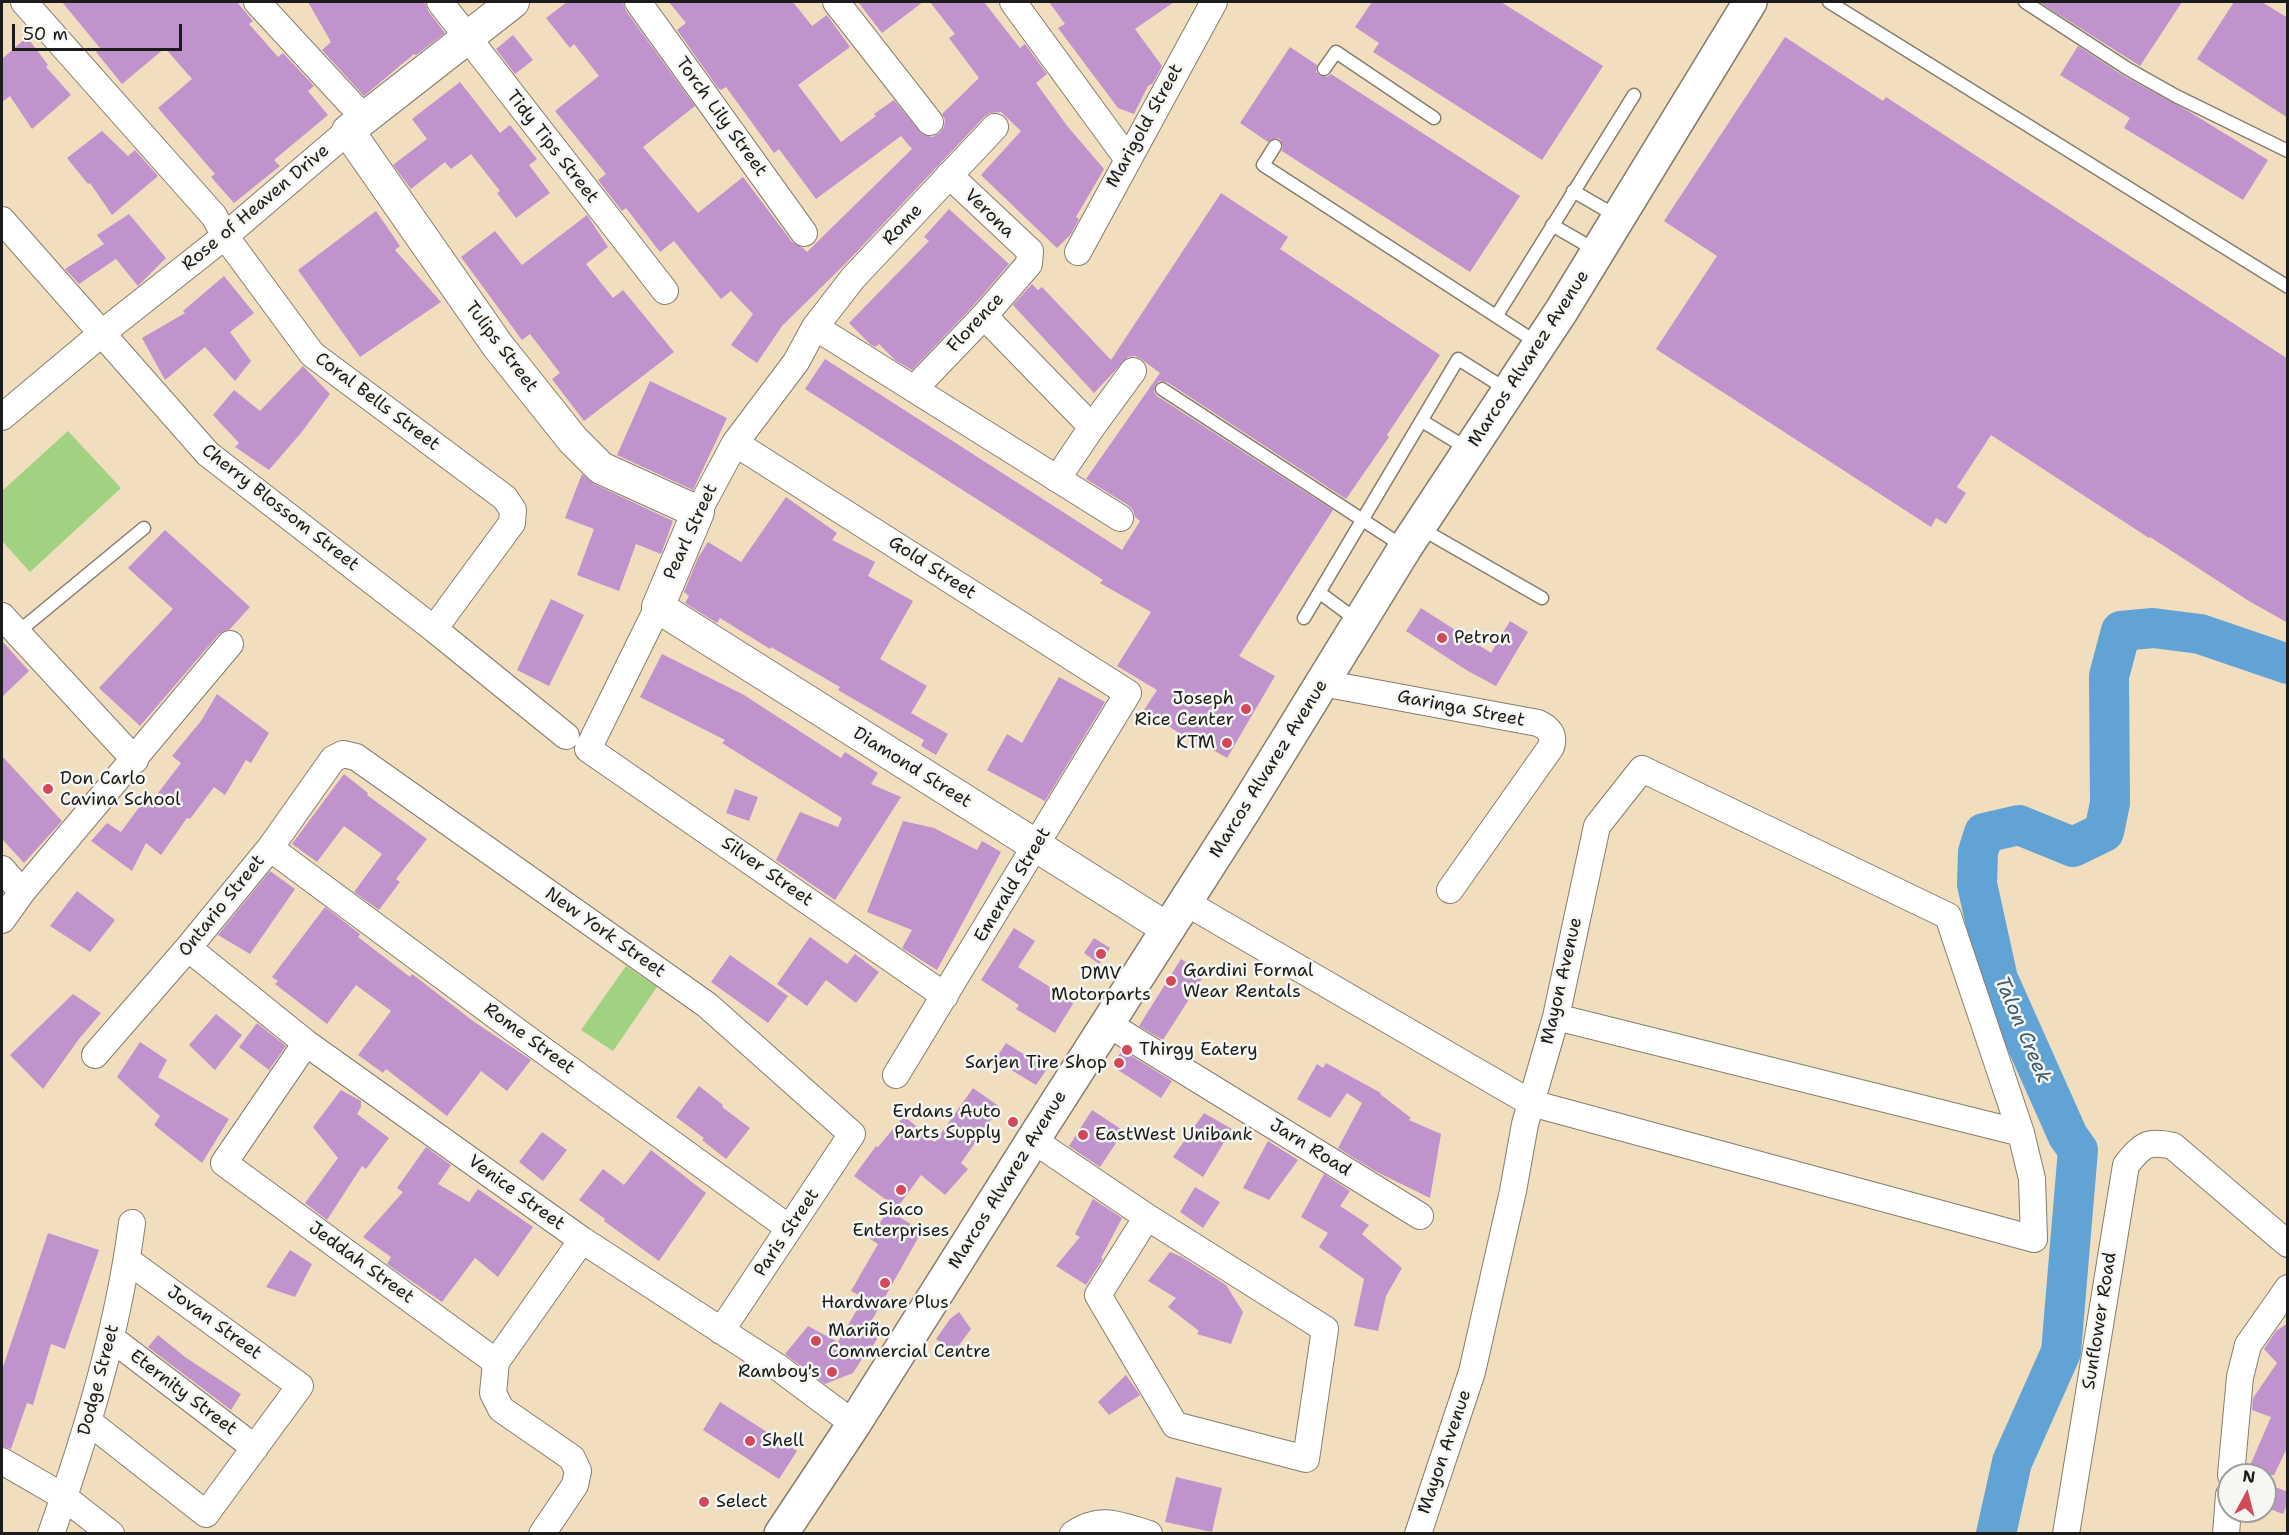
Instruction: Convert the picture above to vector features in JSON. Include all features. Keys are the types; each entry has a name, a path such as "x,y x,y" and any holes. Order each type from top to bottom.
{"main road":[{"name":"Marcos Alvarez Avenue","path":"781,1533 854,1424 1108,1024 1412,537 1540,344 1750,2"}],"street":[{"name":"Coral Bells Street","path":"24,2 214,216 225,236 312,354 505,498 513,510 512,523 434,628"},
{"name":"Tulips Street","path":"257,2 357,125 498,346 573,440 601,468 698,512"},
{"name":"Tidy Tips Street","path":"440,2 665,291"},
{"name":"Rose of Heaven Drive","path":"2,417 100,334 225,236 357,125 513,2"},
{"name":"Torch Lily Street","path":"638,2 804,233"},
{"path":"836,2 930,122"},
{"path":"1013,2 1127,158"},
{"name":"Marigold Street","path":"1078,252 1203,8"},
{"name":"Rome","path":"815,327 853,278 995,127"},
{"name":"Verona","path":"949,175 1030,252"},
{"name":"Cherry Blossom Street","path":"2,220 208,454 434,628 566,736"},
{"name":"Florence","path":"914,389 984,316 1029,264 1030,252"},
{"path":"984,316 1092,427"},
{"path":"815,327 1120,518"},
{"name":"Pearl Street","path":"588,749 658,607 698,512 735,443 796,362 815,327"},
{"path":"1057,479 1133,371"},
{"name":"Gold Street","path":"735,443 1128,693"},
{"name":"Diamond Street","path":"658,607 1036,847 1176,916"},
{"path":"10,624 135,759"},
{"path":"2,920 22,892 230,644"},
{"name":"Garinga Street","path":"1322,683 1538,723 1550,730 1553,736 1551,747 1450,890"},
{"name":"Emerald Street","path":"896,1075 1128,693"},
{"name":"Silver Street","path":"588,749 945,996"},
{"name":"Ontario Street","path":"95,1055 188,948 270,848 333,759 343,754"},
{"name":"New York Street","path":"343,754 356,757 707,1005 852,1134"},
{"name":"Mayon Avenue","path":"1418,1533 1472,1372 1531,1103 1556,1017 1597,826 1642,769 1948,916 1978,1012 2021,1133"},
{"name":"Rome Street","path":"270,848 522,1035 789,1228"},
{"path":"2,869 22,892"},
{"path":"1176,916 1531,1103 2034,1239 2032,1179 2021,1133 1556,1017"},
{"name":"Venice Street","path":"188,948 306,1043 582,1240 779,1368 854,1424"},
{"name":"Jarn Road","path":"1108,1024 1420,1216"},
{"name":"Jeddah Street","path":"306,1043 224,1163 496,1362"},
{"name":"Paris Street","path":"721,1331 852,1134"},
{"path":"1033,1140 1325,1329 1306,1459 1175,1425 1098,1295 1148,1216"},
{"name":"Sunflower Road","path":"2066,1533 2126,1165 2139,1149 2155,1142 2173,1146 2288,1244"},
{"name":"Dodge Street","path":"51,1533 89,1422 111,1338 128,1260 132,1223"},
{"path":"542,1533 575,1485 578,1471 572,1458 501,1409 493,1393 496,1362 582,1240"},
{"name":"Jovan Street","path":"128,1260 300,1386 255,1448"},
{"path":"2232,1463 2240,1377 2248,1345 2288,1288"},
{"name":"Eternity Street","path":"111,1338 255,1448"},
{"path":"89,1422 206,1514 255,1448"},
{"path":"2,1461 64,1497 111,1533"},
{"path":"1073,1533 1083,1527 1105,1521 1149,1533"}],"lane":[{"path":"1829,2 2288,287"},
{"path":"2025,2 2128,69 2176,96 2288,151"},
{"path":"1324,69 1336,52 1434,118"},
{"path":"1497,315 1634,95"},
{"path":"1275,146 1263,165 1540,344"},
{"path":"1573,191 1618,218"},
{"path":"1552,225 1598,252"},
{"path":"1304,618 1458,359 1509,391"},
{"path":"1162,389 1363,521 1412,537 1542,598"},
{"path":"1422,421 1470,450"},
{"path":"10,624 144,528"},
{"path":"1320,593 1360,622"}],"green space":[{"path":"68,431 121,488 30,572 2,541 2,491"},
{"path":"626,966 657,987 613,1051 581,1030"}],"building":[{"path":"62,2 237,2 253,21 249,24 278,57 283,53 314,86 308,91 328,115 274,160 280,166 234,203 211,177 215,174 158,108 192,79 165,48 122,84 96,52 100,48"},
{"path":"308,2 425,2 428,11 445,33 416,55 414,54 364,96 322,50 331,42"},
{"path":"567,2 623,2 626,11 695,106 643,147 698,213 743,177 792,242 807,252 912,149 901,136 816,199 779,149 774,153 726,87 721,90 718,88 677,30 686,23 669,2 793,2 812,26 827,15 850,47 798,85 841,142 894,100 922,134 932,137 940,133 945,120 942,114 979,78 949,38 955,34 930,2 984,2 1020,48 1025,44 1047,74 1036,83 1068,127 1104,169 1076,217 1079,219 1071,234 1057,248 981,175 1021,131 1001,112 990,113 848,261 782,326 757,363 731,345 753,314 731,291 721,299 674,241 660,252 626,208 622,211 598,180 606,174 555,111 599,76 574,44 570,48 546,18"},
{"path":"858,2 923,2 882,33"},
{"path":"1049,2 1174,2 1135,29 1162,66 1153,83 1148,86 1134,114 1118,108 1058,28 1065,24"},
{"path":"1372,2 1501,2 1603,66 1542,160 1373,52 1379,43 1355,27"},
{"path":"2039,2 2182,2 2140,66"},
{"path":"2234,2 2262,2 2288,18 2288,118 2197,59"},
{"path":"513,35 533,60 515,74 496,49"},
{"path":"27,37 48,65 46,67 71,95 32,129 10,96 2,102 2,59"},
{"path":"1785,37 1883,101 1886,97 2288,359 2288,623 2149,538 1991,435 1957,487 1966,493 1946,524 1936,518 1931,527 1656,349 1717,256 1664,221"},
{"path":"2078,46 2124,76 2188,111 2268,160 2243,200 2124,128 2130,118 2060,75"},
{"path":"1290,47 1317,65 1316,72 1320,76 1327,77 1331,74 1520,196 1470,272 1282,151 1283,146 1280,139 1275,138 1268,142 1240,123"},
{"path":"460,82 500,133 510,125 537,159 529,165 550,193 516,218 497,193 500,191 471,154 451,169 445,162 411,189 393,165 427,139 412,119"},
{"path":"102,131 128,156 135,150 158,176 112,215 90,183 88,184 67,158"},
{"path":"1221,193 1288,237 1280,249 1440,355 1387,435 1389,437 1346,499 1167,382 1159,381 1155,385 1154,392 1157,396 1333,510 1239,656 1275,676 1227,758 1183,733 1182,735 1144,710 1157,690 1117,666 1151,612 1100,583 1103,580 805,389 825,359 1122,550 1140,521 1128,505 1086,479 1160,373 1135,356 1128,357 1094,393 1013,305 1032,284 1038,290 1042,287 1111,360"},
{"path":"949,209 1009,264 912,370 895,360 879,344 875,347 870,344 849,323 929,241 924,237"},
{"path":"376,211 400,246 395,250 441,302 360,357 298,270"},
{"path":"129,214 166,258 138,286 116,259 79,284 65,269 104,244 97,235"},
{"path":"587,215 608,247 586,264 613,298 623,290 674,352 584,421 552,379 560,373 530,334 522,340 461,257 495,231 522,265"},
{"path":"224,276 254,313 230,332 251,361 235,381 205,347 165,380 142,338 185,313 183,311"},
{"path":"303,366 330,394 269,470 235,447 239,443 213,415 234,390 260,411"},
{"path":"650,381 727,418 693,490 617,455"},
{"path":"582,474 594,484 673,521 661,554 636,544 619,591 577,575 594,529 565,518"},
{"path":"786,497 837,533 832,540 875,562 868,576 913,601 880,659 927,686 911,713 948,734 936,755 921,746 924,740 838,690 840,687 771,647 770,649 720,618 717,623 685,603 689,596 684,592 698,558 708,542 741,562"},
{"name":"Don Carlo Cavina School","path":"165,530 250,607 230,629 219,634 140,726 99,688 173,609 128,568"},
{"path":"551,599 584,615 549,686 517,670"},
{"path":"1421,608 1491,653 1510,621 1528,632 1496,686 1468,671 1406,631"},
{"path":"2,641 29,671 2,697"},
{"path":"662,654 744,695 841,758 845,752 878,773 871,784 901,797 835,900 776,860 800,812 838,827 842,818 722,743 725,740 640,697"},
{"path":"1059,677 1105,702 1045,801 987,770 1007,734 1022,743"},
{"path":"217,694 269,733 251,763 246,760 225,795 214,787 190,819 187,818 161,855 146,843 132,871 91,841 107,823 121,832 146,798 152,801 181,763 172,756 201,721"},
{"path":"2,756 62,821 24,863 2,839"},
{"path":"344,774 368,793 367,795 427,839 396,879 400,882 379,910 354,892 382,854 344,826 317,862 292,844"},
{"path":"735,789 758,797 749,821 726,813"},
{"path":"903,821 934,828 977,850 982,841 1001,852 937,970 902,948 912,930 867,912"},
{"path":"270,871 295,889 250,954 218,935"},
{"path":"77,891 115,920 90,952 50,926"},
{"path":"325,907 360,934 358,937 410,977 412,974 473,1021 531,1060 507,1091 481,1071 447,1116 386,1069 383,1073 358,1055 391,1011 356,985 327,1024 275,984 278,981 272,977"},
{"path":"1014,928 1035,941 1018,967 1074,1002 1055,1033 1016,1009 1019,1005 981,980"},
{"path":"810,937 847,964 855,954 879,972 856,1003 826,980 807,1006 777,984"},
{"path":"1094,938 1110,948 1099,964 1084,953"},
{"path":"730,955 788,996 768,1023 711,982"},
{"path":"1181,959 1205,974 1163,1040 1139,1026"},
{"path":"73,994 101,1013 43,1089 10,1055"},
{"path":"216,1014 242,1035 215,1070 189,1045"},
{"path":"257,1023 286,1046 269,1070 239,1047"},
{"path":"140,1042 167,1060 158,1077 229,1119 202,1163 154,1125 160,1116 117,1077"},
{"path":"1006,1043 1047,1069 1036,1085 995,1060"},
{"path":"1122,1050 1172,1081 1161,1098 1112,1066"},
{"path":"1326,1063 1381,1093 1411,1118 1409,1120 1441,1134 1430,1198 1377,1172 1338,1148 1362,1103 1347,1093 1330,1118 1297,1099 1317,1064 1323,1068"},
{"path":"699,1086 750,1128 726,1159 702,1140 704,1138 676,1117"},
{"path":"973,1088 1000,1107 961,1163 968,1169 945,1195 921,1175 897,1208 854,1176 876,1146 878,1147 904,1116 935,1142"},
{"path":"341,1090 361,1101 357,1114 389,1138 366,1169 362,1166 327,1220 305,1203 338,1158 313,1127"},
{"path":"1092,1110 1124,1131 1100,1167 1069,1146"},
{"path":"1204,1113 1232,1129 1203,1177 1173,1157"},
{"path":"542,1132 567,1150 543,1181 519,1162"},
{"path":"1268,1141 1298,1160 1269,1200 1243,1188"},
{"path":"426,1147 451,1165 438,1184 469,1202 478,1189 533,1227 498,1277 475,1258 442,1302 387,1264 391,1257 363,1237 403,1192 397,1188"},
{"path":"651,1150 706,1193 659,1261 579,1200 603,1169 624,1185"},
{"path":"1324,1174 1350,1191 1340,1206 1369,1225 1362,1234 1402,1268 1386,1296 1378,1331 1354,1326 1364,1279 1319,1247 1328,1233 1301,1217"},
{"path":"1195,1187 1220,1202 1203,1228 1180,1212"},
{"path":"1093,1199 1122,1218 1101,1258 1103,1259 1086,1285 1056,1266 1080,1237 1075,1234"},
{"path":"888,1210 922,1231 872,1320 884,1328 867,1355 865,1354 853,1373 825,1384 785,1354 808,1326 838,1342 864,1298 851,1291 878,1244 870,1239"},
{"path":"48,1233 99,1250 65,1349 51,1344 33,1405 27,1403 11,1449 2,1446 2,1370"},
{"path":"290,1250 312,1264 295,1297 266,1287"},
{"path":"1170,1252 1226,1285 1243,1312 1231,1344 1197,1334 1199,1331 1168,1307 1176,1298 1148,1281"},
{"path":"959,1312 971,1329 954,1352 936,1339 950,1319"},
{"path":"2288,1323 2288,1446 2277,1469 2277,1463 2251,1463 2271,1417 2252,1410 2253,1398 2277,1363 2264,1349 2276,1331"},
{"path":"158,1335 185,1357 241,1394 231,1410 148,1347"},
{"path":"1126,1375 1140,1395 1109,1415 1098,1402"},
{"name":"Shell","path":"720,1402 797,1451 779,1479 703,1430"},
{"path":"1176,1477 1222,1488 1212,1532 1165,1522"},
{"path":"2277,1488 2288,1492 2288,1502 2283,1514 2277,1512"}],"waterway":[{"name":"Talon Creek","path":"1996,1534 2012,1462 2061,1352 2078,1150 2068,1136 1998,979 1977,884 1978,852 1984,833 2019,825 2073,847 2104,832 2110,803 2109,676 2121,631 2153,628 2200,634 2288,664"}],"place":[{"name":"Petron","path":"1442,638"},
{"name":"Joseph Rice Center","path":"1246,709"},
{"name":"KTM","path":"1227,743"},
{"name":"Don Carlo Cavina School","path":"48,789"},
{"name":"DMV Motorparts","path":"1101,954"},
{"name":"Gardini Formal Wear Rentals","path":"1171,981"},
{"name":"Thirgy Eatery","path":"1127,1050"},
{"name":"Sarjen Tire Shop","path":"1119,1063"},
{"name":"Erdans Auto Parts Supply","path":"1013,1122"},
{"name":"EastWest Unibank","path":"1083,1135"},
{"name":"Siaco Enterprises","path":"901,1190"},
{"name":"Hardware Plus","path":"885,1283"},
{"name":"Mariño Commercial Centre","path":"816,1341"},
{"name":"Ramboy's","path":"832,1372"},
{"name":"Shell","path":"750,1441"},
{"name":"Select","path":"704,1502"}]}
